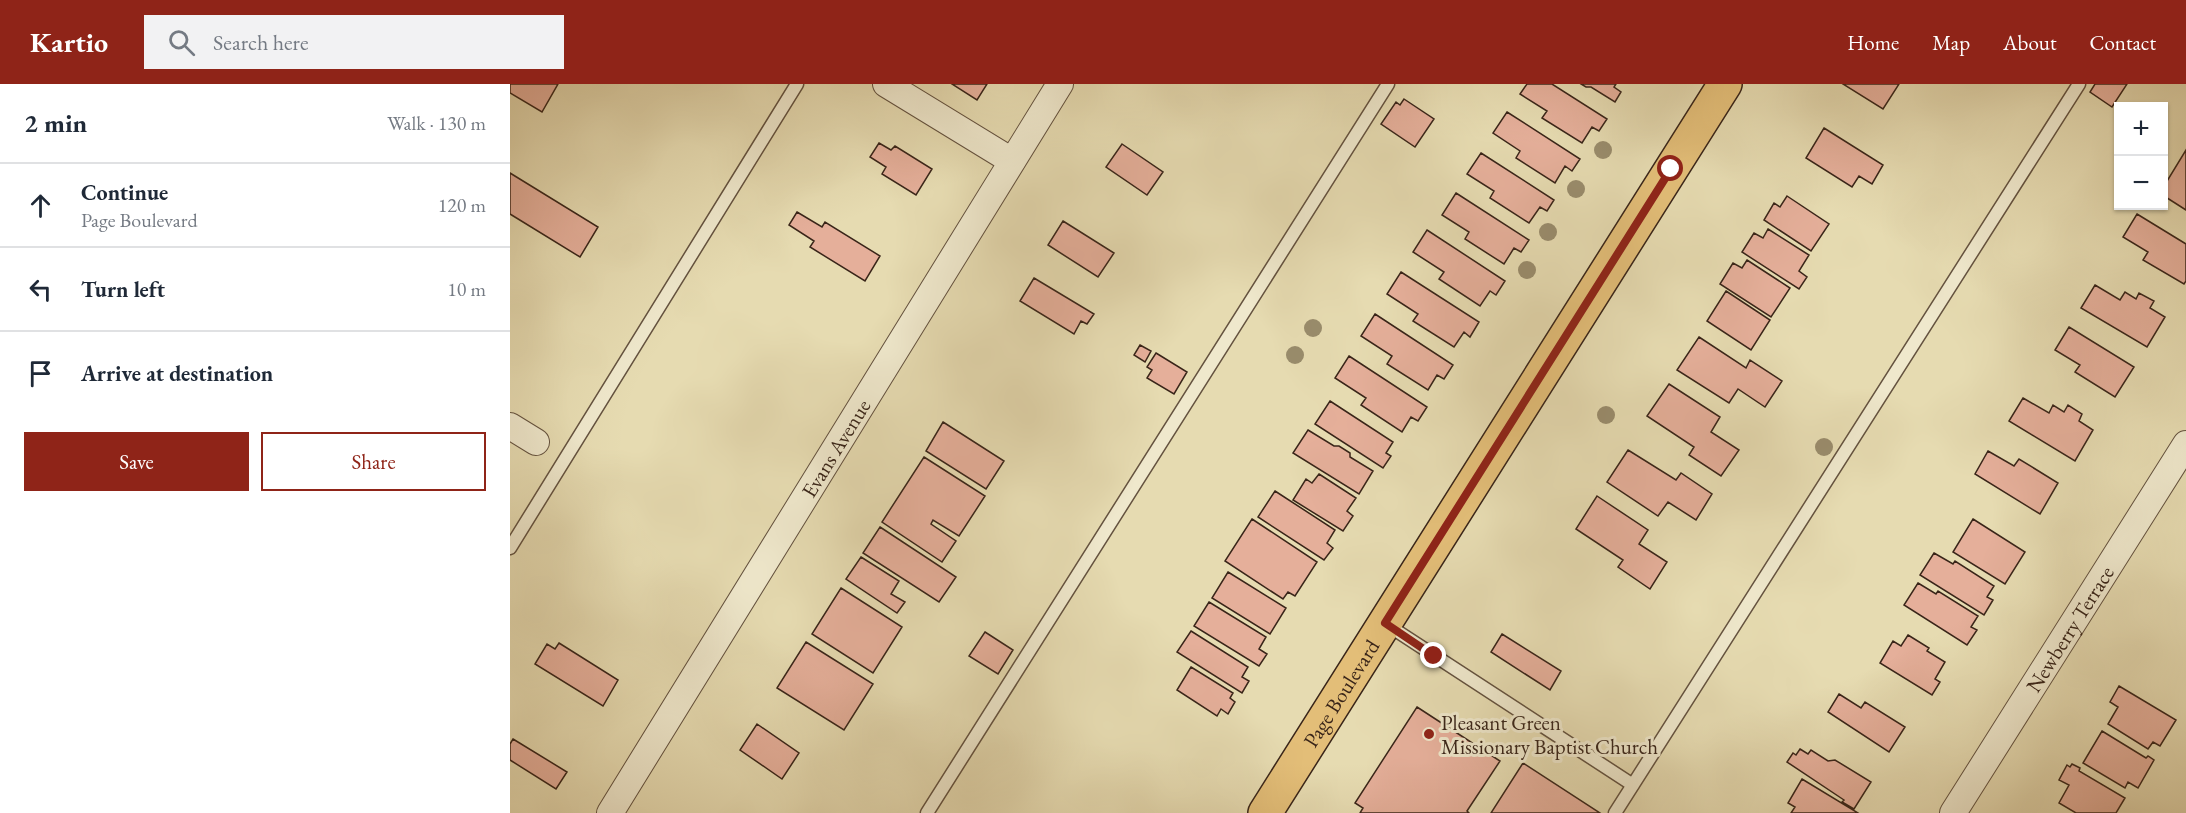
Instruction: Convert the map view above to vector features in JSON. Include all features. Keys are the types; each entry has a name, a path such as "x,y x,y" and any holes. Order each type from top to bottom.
{"main road":[{"name":"Page Boulevard","path":"1265,813 1725,84"}],"street":[{"path":"886,84 1012,161"},
{"name":"Evans Avenue","path":"610,813 1060,84"},
{"path":"510,426 536,442"},
{"name":"Newberry Terrace","path":"1953,813 2186,444"}],"lane":[{"path":"510,548 796,84"},
{"path":"927,813 1388,84"},
{"path":"1615,813 2079,84"},
{"path":"1385,623 1633,785"}],"building":[{"path":"510,84 558,84 542,112 510,93"},
{"path":"952,84 987,84 977,100"},
{"path":"1527,84 1552,84 1607,119 1599,131 1592,127 1582,143 1542,118 1547,111 1520,94"},
{"path":"1581,84 1616,84 1614,87 1621,92 1615,102 1591,87"},
{"path":"1843,84 1899,84 1883,109"},
{"path":"2095,84 2127,84 2112,107 2090,92"},
{"path":"1404,99 1434,119 1415,147 1381,124 1396,102 1400,105"},
{"path":"1507,112 1580,159 1572,171 1565,166 1555,183 1516,158 1520,151 1493,133"},
{"path":"1824,128 1883,165 1872,184 1859,176 1852,187 1806,158"},
{"path":"879,143 891,150 895,146 932,169 916,195 882,174 886,167 870,157"},
{"path":"1122,144 1163,172 1147,195 1106,167"},
{"path":"2186,150 2186,210 2168,199 2168,179"},
{"path":"1481,153 1554,200 1547,211 1540,207 1529,223 1490,198 1494,191 1467,174"},
{"path":"510,173 598,227 580,257 510,214"},
{"path":"1456,193 1529,240 1521,252 1514,248 1504,264 1465,239 1469,232 1442,215"},
{"path":"1787,196 1829,224 1811,251 1764,220 1774,203 1780,207"},
{"path":"797,212 822,227 825,222 880,256 865,281 810,247 814,241 789,225"},
{"path":"2137,214 2186,244 2186,281 2184,284 2143,260 2148,252 2123,237"},
{"path":"1063,221 1114,253 1098,277 1048,245"},
{"path":"1768,229 1809,255 1799,271 1807,277 1799,289 1742,252 1754,233 1763,238"},
{"path":"1427,230 1505,281 1496,295 1490,291 1480,306 1439,279 1444,272 1413,252"},
{"path":"1747,260 1790,288 1771,317 1720,284 1733,263 1742,268"},
{"path":"1401,272 1479,322 1470,337 1464,332 1454,347 1413,321 1418,314 1387,294"},
{"path":"1034,278 1094,314 1087,324 1081,321 1074,334 1020,301"},
{"path":"2095,285 2120,300 2125,292 2136,299 2139,293 2154,301 2150,308 2165,317 2147,347 2081,308"},
{"path":"1726,291 1770,320 1751,350 1707,321"},
{"path":"1375,314 1453,365 1444,379 1437,375 1428,390 1387,364 1392,356 1361,336"},
{"path":"2069,327 2134,367 2115,397 2075,372 2080,365 2055,350"},
{"path":"1699,337 1746,368 1750,360 1782,381 1765,407 1738,389 1729,403 1677,370"},
{"path":"1140,345 1151,351 1145,362 1134,355"},
{"path":"1156,353 1187,372 1174,394 1147,378 1152,370 1147,367"},
{"path":"1349,356 1427,407 1418,421 1411,417 1402,432 1361,405 1366,398 1335,378"},
{"path":"1669,384 1720,417 1711,432 1739,450 1721,476 1689,455 1694,447 1647,416"},
{"path":"2023,398 2049,413 2053,405 2064,412 2068,405 2082,414 2079,421 2093,430 2075,461 2009,421"},
{"path":"1330,401 1393,442 1386,453 1391,456 1383,468 1315,424"},
{"path":"943,422 1004,461 986,489 926,451"},
{"path":"1308,430 1334,446 1339,446 1350,453 1350,457 1373,471 1359,494 1293,453"},
{"path":"1628,450 1676,480 1681,473 1712,494 1696,520 1668,502 1658,516 1607,482"},
{"path":"1988,451 2014,466 2019,459 2058,483 2040,514 1975,474"},
{"path":"924,457 985,496 959,536 933,520 931,524 956,541 942,562 882,522"},
{"path":"1319,474 1356,498 1347,511 1353,516 1343,531 1293,500 1306,479 1312,483"},
{"path":"1275,491 1335,530 1327,543 1333,548 1324,560 1258,517"},
{"path":"1597,496 1648,530 1639,544 1667,562 1650,589 1618,567 1623,560 1576,529"},
{"path":"1252,519 1317,562 1295,596 1288,592 1283,599 1225,561"},
{"path":"1973,519 2025,552 2005,584 1953,552"},
{"path":"880,527 956,577 939,602 863,553"},
{"path":"1934,553 1953,564 1955,561 1994,586 1987,597 1993,600 1984,615 1920,575"},
{"path":"861,557 899,581 891,594 905,602 897,613 846,579"},
{"path":"1228,572 1286,608 1270,634 1212,598"},
{"path":"1918,583 1936,594 1938,591 1978,616 1971,627 1977,630 1967,645 1904,605"},
{"path":"841,588 902,627 873,673 812,634"},
{"path":"1209,602 1266,637 1259,649 1267,654 1259,666 1194,626"},
{"path":"1191,631 1248,667 1242,677 1249,681 1242,693 1177,652"},
{"path":"985,632 1013,650 998,674 969,656"},
{"path":"1502,634 1561,671 1550,690 1491,652"},
{"path":"1908,635 1929,648 1927,651 1945,662 1935,679 1940,682 1932,695 1880,663 1893,641 1901,646"},
{"path":"806,642 873,684 844,730 777,688"},
{"path":"559,643 618,680 603,706 535,664 547,644 555,649"},
{"path":"1191,667 1233,693 1230,698 1235,702 1228,714 1221,709 1217,716 1177,690"},
{"path":"2119,686 2176,720 2160,746 2153,742 2148,749 2108,724 2118,707 2110,702"},
{"path":"1839,694 1861,708 1865,702 1905,727 1889,752 1828,712"},
{"name":"Pleasant Green Missionary Baptist Church","path":"1417,707 1500,761 1467,811 1469,813 1360,813 1363,808 1355,803"},
{"path":"757,724 799,753 782,779 740,750"},
{"path":"2102,731 2146,758 2148,756 2154,760 2138,788 2128,782 2125,788 2083,763"},
{"path":"513,739 567,772 556,789 510,760 510,744"},
{"path":"1800,749 1808,754 1811,750 1828,761 1835,760 1871,782 1854,809 1787,762 1793,753 1796,755"},
{"name":"Pleasant Green Missionary Baptist Church","path":"1523,763 1600,813 1491,813"},
{"path":"2072,764 2080,768 2079,771 2125,798 2116,813 2076,813 2059,803 2069,785 2059,780 2067,765 2070,767"},
{"path":"1802,779 1858,813 1791,813 1795,807 1788,803"}],"place":[{"name":"Pleasant Green Missionary Baptist Church","path":"1429,734"}],"route":[{"path":"1434,656 1385,623 1671,169"}]}
